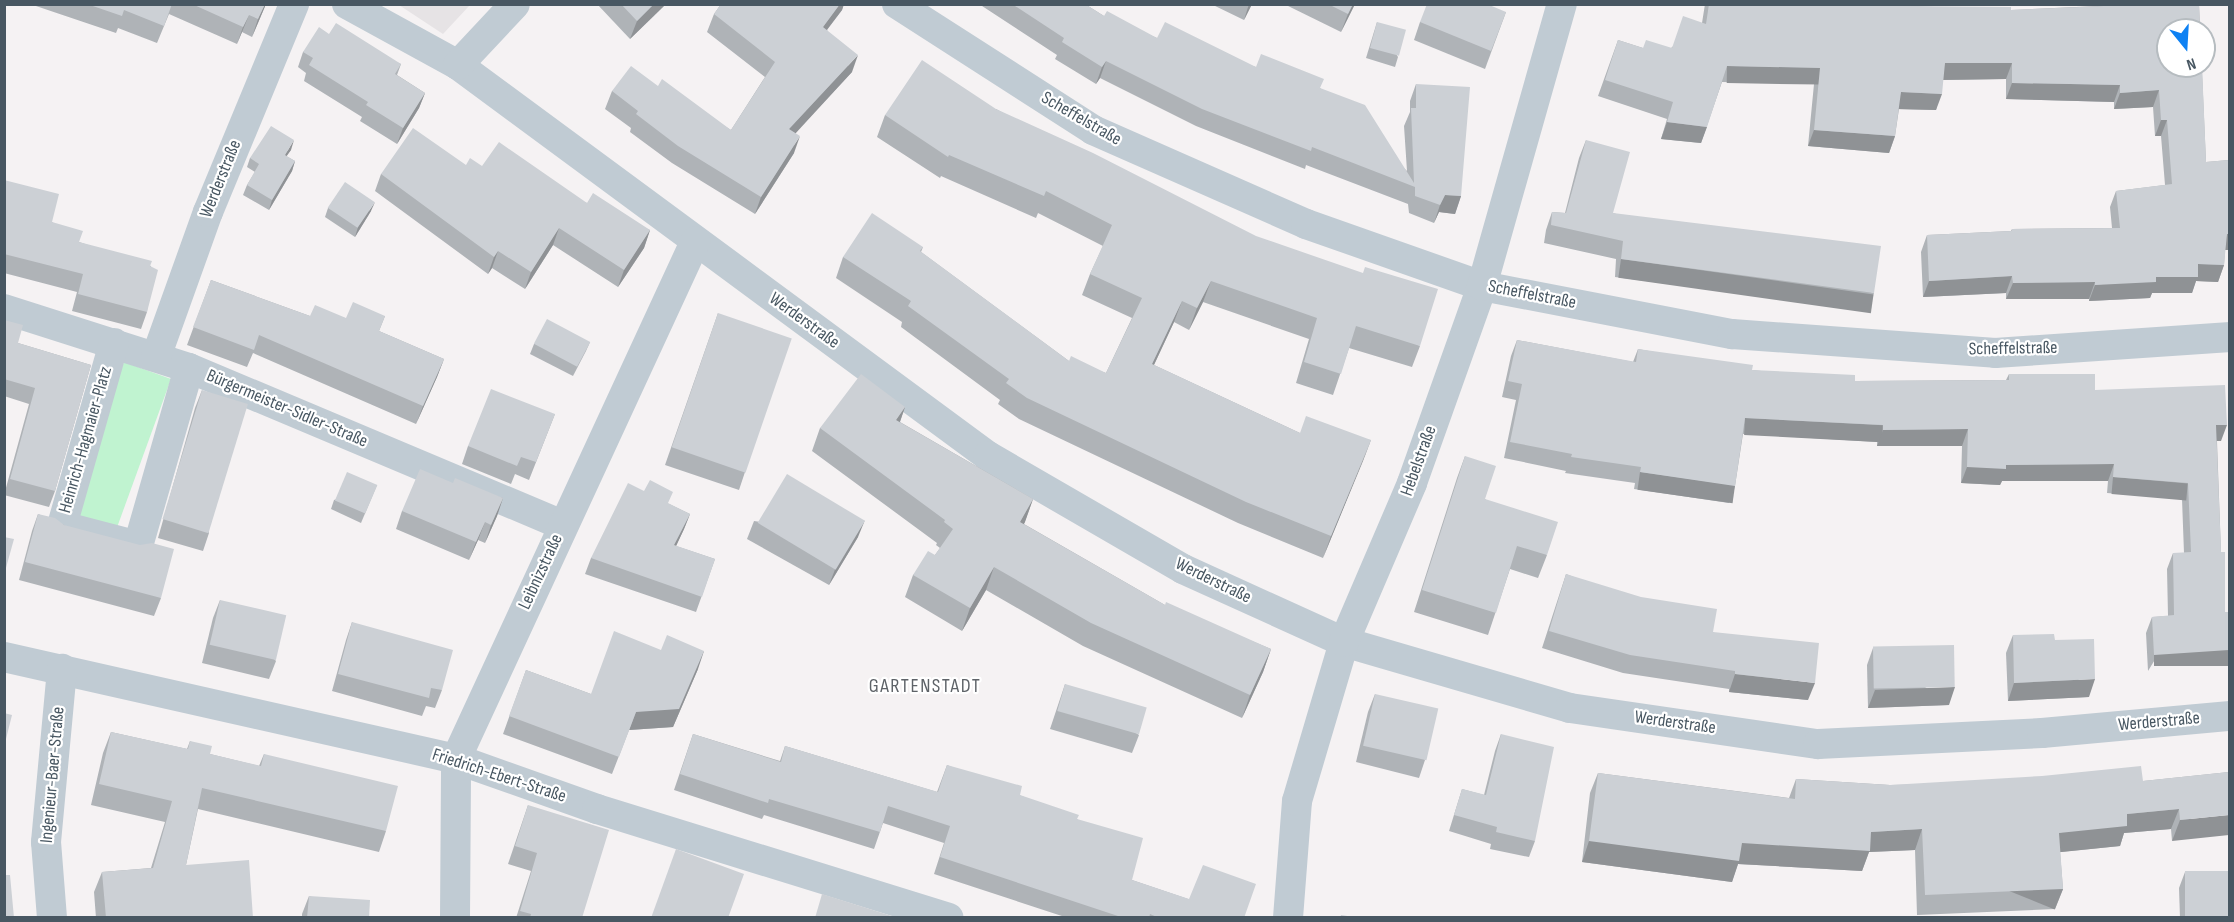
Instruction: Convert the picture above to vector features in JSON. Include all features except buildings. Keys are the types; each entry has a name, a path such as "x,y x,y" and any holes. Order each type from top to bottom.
{"street":[{"name":"Werderstraße","path":"156,357 208,212 294,4"},
{"name":"Werderstraße","path":"347,4 458,65 988,456 1183,569 1344,642 1570,708 1818,744 2042,733 2229,716"},
{"path":"458,65 515,4"},
{"name":"Scheffelstraße","path":"897,4 1093,130 1306,224 1482,286 1732,334 1995,353 2229,337"},
{"name":"Hebelstraße","path":"1288,918 1297,801 1344,642 1412,483 1482,286 1562,4"},
{"name":"Leibnizstraße","path":"455,918 456,759 695,242"},
{"name":"Bürgermeister-Sidler-Straße","path":"4,309 114,342 189,368 563,525"},
{"name":"Heinrich-Hagmaier-Platz","path":"114,342 62,526 138,546 189,368"},
{"name":"Friedrich-Ebert-Straße","path":"4,657 456,759 597,809 949,918"},
{"name":"Ingenieur-Baer-Straße","path":"52,918 46,842 62,669"}],"shaded area":[{"path":"399,5 470,5 443,34"}],"green space":[{"path":"124,362 171,379 116,529 69,512"}],"district":[{"name":"GARTENSTADT","path":"925,686"}]}
